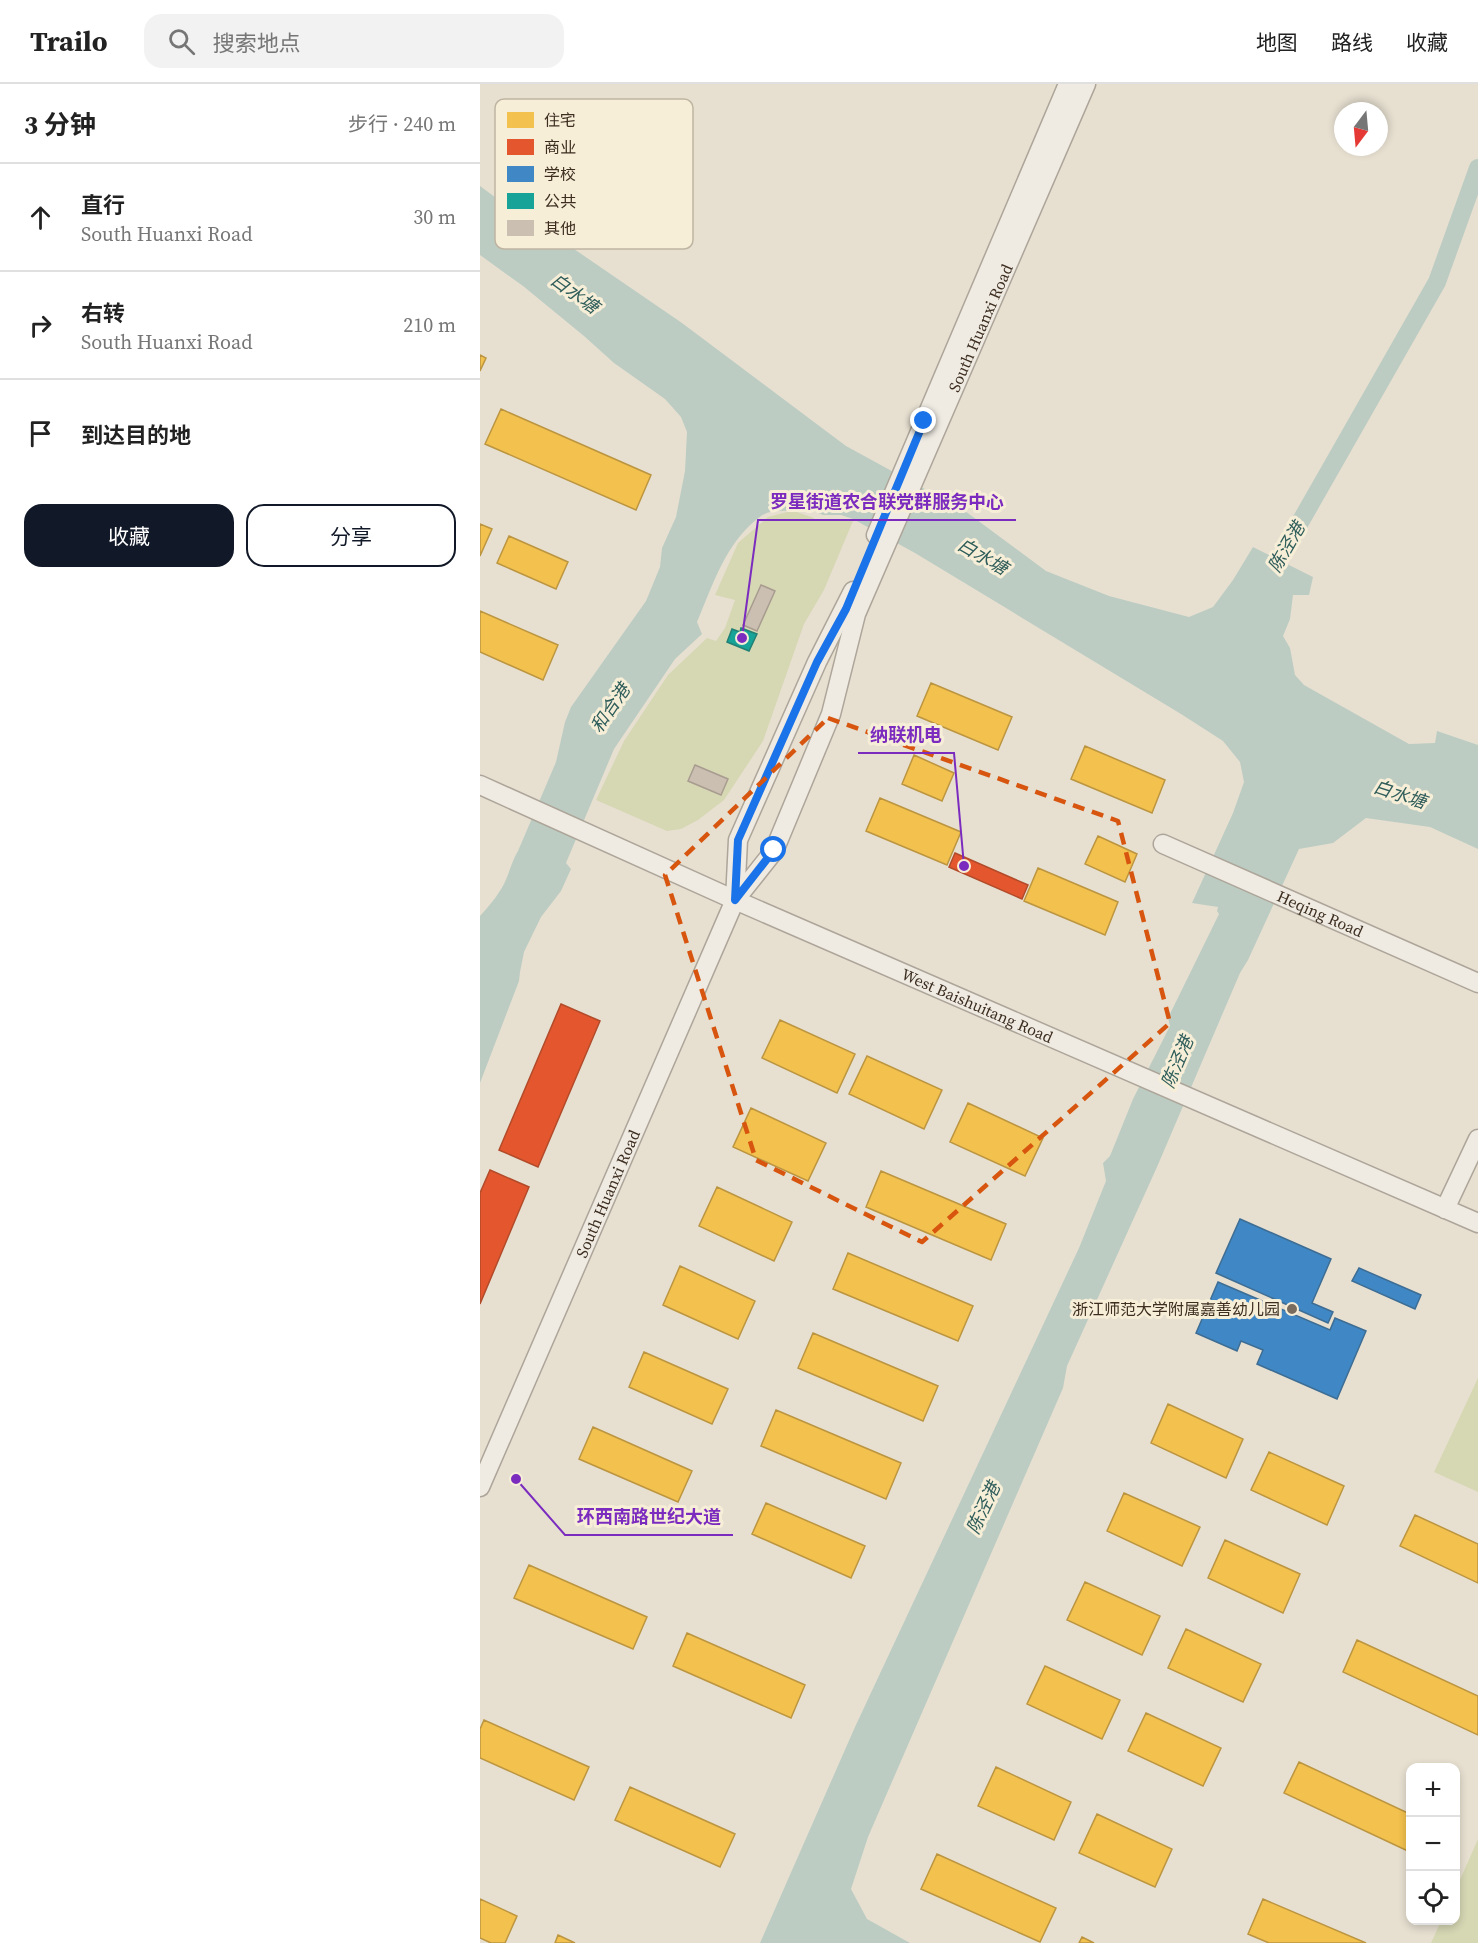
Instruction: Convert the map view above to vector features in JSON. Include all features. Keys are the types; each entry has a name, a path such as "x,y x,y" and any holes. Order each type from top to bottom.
{"street":[{"name":"South Huanxi Road","path":"735,900 738,840 817,662 851,611 931,423 1068,84"},
{"name":"South Huanxi Road","path":"931,423 1086,84"},
{"name":"South Huanxi Road","path":"480,1488 735,900 774,850 831,714 851,611"},
{"name":"West Baishuitang Road","path":"480,785 735,900 1478,1223"},
{"name":"Heqing Road","path":"1163,844 1478,983"},
{"path":"1445,1209 1478,1139"}],"highlighted area":[{"path":"828,718 1118,821 1170,1023 922,1242 756,1160 665,875"}],"green space":[{"path":"797,512 814,518 813,521 835,519 853,521 824,590 804,624 763,741 724,800 698,820 681,829 667,831 596,800 624,741 668,675 707,638 716,641 725,628 735,600 715,595 738,543 768,517"},
{"path":"1478,1378 1478,1492 1434,1472"},
{"path":"1478,1839 1478,1943 1431,1943 1439,1925 1460,1925 1460,1880"}],"water":[{"path":"480,186 495,197 495,249 574,249 682,323 846,446 965,511 1046,571 1109,596 1189,617 1213,607 1253,547 1313,577 1309,595 1293,595 1290,619 1283,636 1290,648 1295,675 1304,685 1409,744 1435,743 1437,731 1478,745 1478,849 1430,827 1366,818 1333,843 1299,849 1240,973 1157,1167 1067,1366 1063,1388 868,1837 851,1889 867,1919 910,1943 760,1943 855,1727 1079,1248 1106,1181 1103,1163 1110,1156 1133,1099 1170,1026 1168,1018 1219,914 1218,907 1192,903 1233,813 1244,782 1240,762 1223,741 1181,714 915,553 853,519 841,515 823,515 805,507 767,513 749,526 738,538 722,564 697,622 702,634 675,659 614,749 566,863 571,869 561,891 541,917 524,952 519,981 480,1083 480,916 505,882 556,762 565,722 571,707 646,601 660,567 662,548 676,517 685,471 687,432 681,417 665,399 614,363 523,286 480,255"}],"building: 住宅":[{"path":"480,355 486,358 480,371"},
{"path":"501,409 651,475 636,510 485,444"},
{"path":"480,524 492,529 480,556"},
{"path":"509,536 568,562 556,589 497,563"},
{"path":"480,611 558,645 543,680 480,652"},
{"path":"931,683 1012,717 998,750 917,716"},
{"path":"1085,746 1165,780 1152,813 1071,779"},
{"path":"914,755 954,773 942,801 902,784"},
{"path":"880,798 961,832 947,865 866,831"},
{"path":"1098,836 1137,854 1125,882 1085,864"},
{"path":"1038,868 1118,902 1105,935 1024,901"},
{"path":"780,1020 855,1054 837,1093 762,1058"},
{"path":"867,1056 942,1090 924,1129 849,1094"},
{"path":"968,1103 1043,1138 1025,1176 950,1142"},
{"path":"751,1108 826,1143 808,1181 733,1147"},
{"path":"881,1171 1006,1224 991,1260 866,1207"},
{"path":"717,1187 792,1222 774,1261 699,1226"},
{"path":"848,1253 973,1306 958,1341 833,1289"},
{"path":"680,1266 755,1301 738,1339 663,1305"},
{"path":"813,1333 938,1386 923,1421 798,1368"},
{"path":"644,1352 728,1389 712,1424 629,1387"},
{"path":"1168,1404 1243,1439 1226,1478 1151,1443"},
{"path":"776,1410 901,1463 886,1499 761,1446"},
{"path":"593,1427 692,1471 678,1502 579,1459"},
{"path":"1269,1452 1344,1486 1327,1525 1251,1490"},
{"path":"1124,1493 1200,1527 1182,1566 1107,1531"},
{"path":"766,1503 865,1546 851,1578 752,1534"},
{"path":"1415,1515 1478,1544 1478,1583 1400,1546"},
{"path":"1225,1540 1300,1574 1283,1613 1208,1578"},
{"path":"529,1565 647,1617 633,1649 514,1598"},
{"path":"1085,1582 1160,1616 1142,1655 1067,1620"},
{"path":"1186,1629 1261,1664 1243,1702 1168,1668"},
{"path":"687,1633 805,1685 791,1718 673,1666"},
{"path":"1357,1640 1478,1696 1478,1735 1343,1672"},
{"path":"1045,1666 1120,1700 1102,1739 1027,1704"},
{"path":"1146,1713 1221,1748 1203,1786 1128,1751"},
{"path":"484,1720 589,1767 574,1800 480,1758 480,1729"},
{"path":"1299,1762 1406,1812 1406,1850 1284,1793"},
{"path":"996,1767 1071,1802 1054,1840 978,1806"},
{"path":"630,1787 735,1834 720,1867 615,1820"},
{"path":"1097,1814 1172,1849 1155,1887 1079,1853"},
{"path":"937,1854 1056,1908 1040,1942 921,1889"},
{"path":"480,1899 517,1916 505,1943 491,1943 480,1938"},
{"path":"1263,1899 1366,1943 1269,1943 1248,1934"},
{"path":"558,1935 575,1943 555,1943"},
{"path":"1082,1937 1094,1943 1079,1943"}],"building: 商业":[{"path":"955,853 1028,885 1022,899 949,867"},
{"path":"561,1004 600,1021 538,1167 499,1150"},
{"path":"490,1170 529,1187 480,1304 480,1193"}],"building: 学校":[{"path":"1240,1219 1331,1259 1312,1303 1333,1312 1328,1323 1216,1273"},
{"path":"1359,1268 1421,1295 1415,1309 1352,1281"},
{"path":"1218,1282 1330,1330 1335,1318 1366,1331 1337,1399 1257,1364 1263,1350 1241,1341 1237,1351 1196,1333"}],"building: 公共":[{"path":"741,628 757,634 749,651 727,642 732,629 740,632"}],"building: 其他":[{"path":"761,585 775,591 757,631 743,625"},
{"path":"695,765 728,779 721,795 688,781"}],"waterway":[{"name":"陈泾港","path":"1266,582 1437,282 1478,168"}],"place":[{"name":"罗星街道农合联党群服务中心","path":"742,638"},
{"name":"纳联机电","path":"964,866"},
{"name":"浙江师范大学附属嘉善幼儿园","path":"1292,1309"},
{"name":"环西南路世纪大道","path":"516,1479"}],"route":[{"path":"774,850 735,900 738,840 817,662 846,609 924,421"}],"water label":[{"name":"白水塘","path":"575,293"},
{"name":"白水塘","path":"983,556"},
{"name":"和合港","path":"610,708"},
{"name":"白水塘","path":"1400,794"}]}
